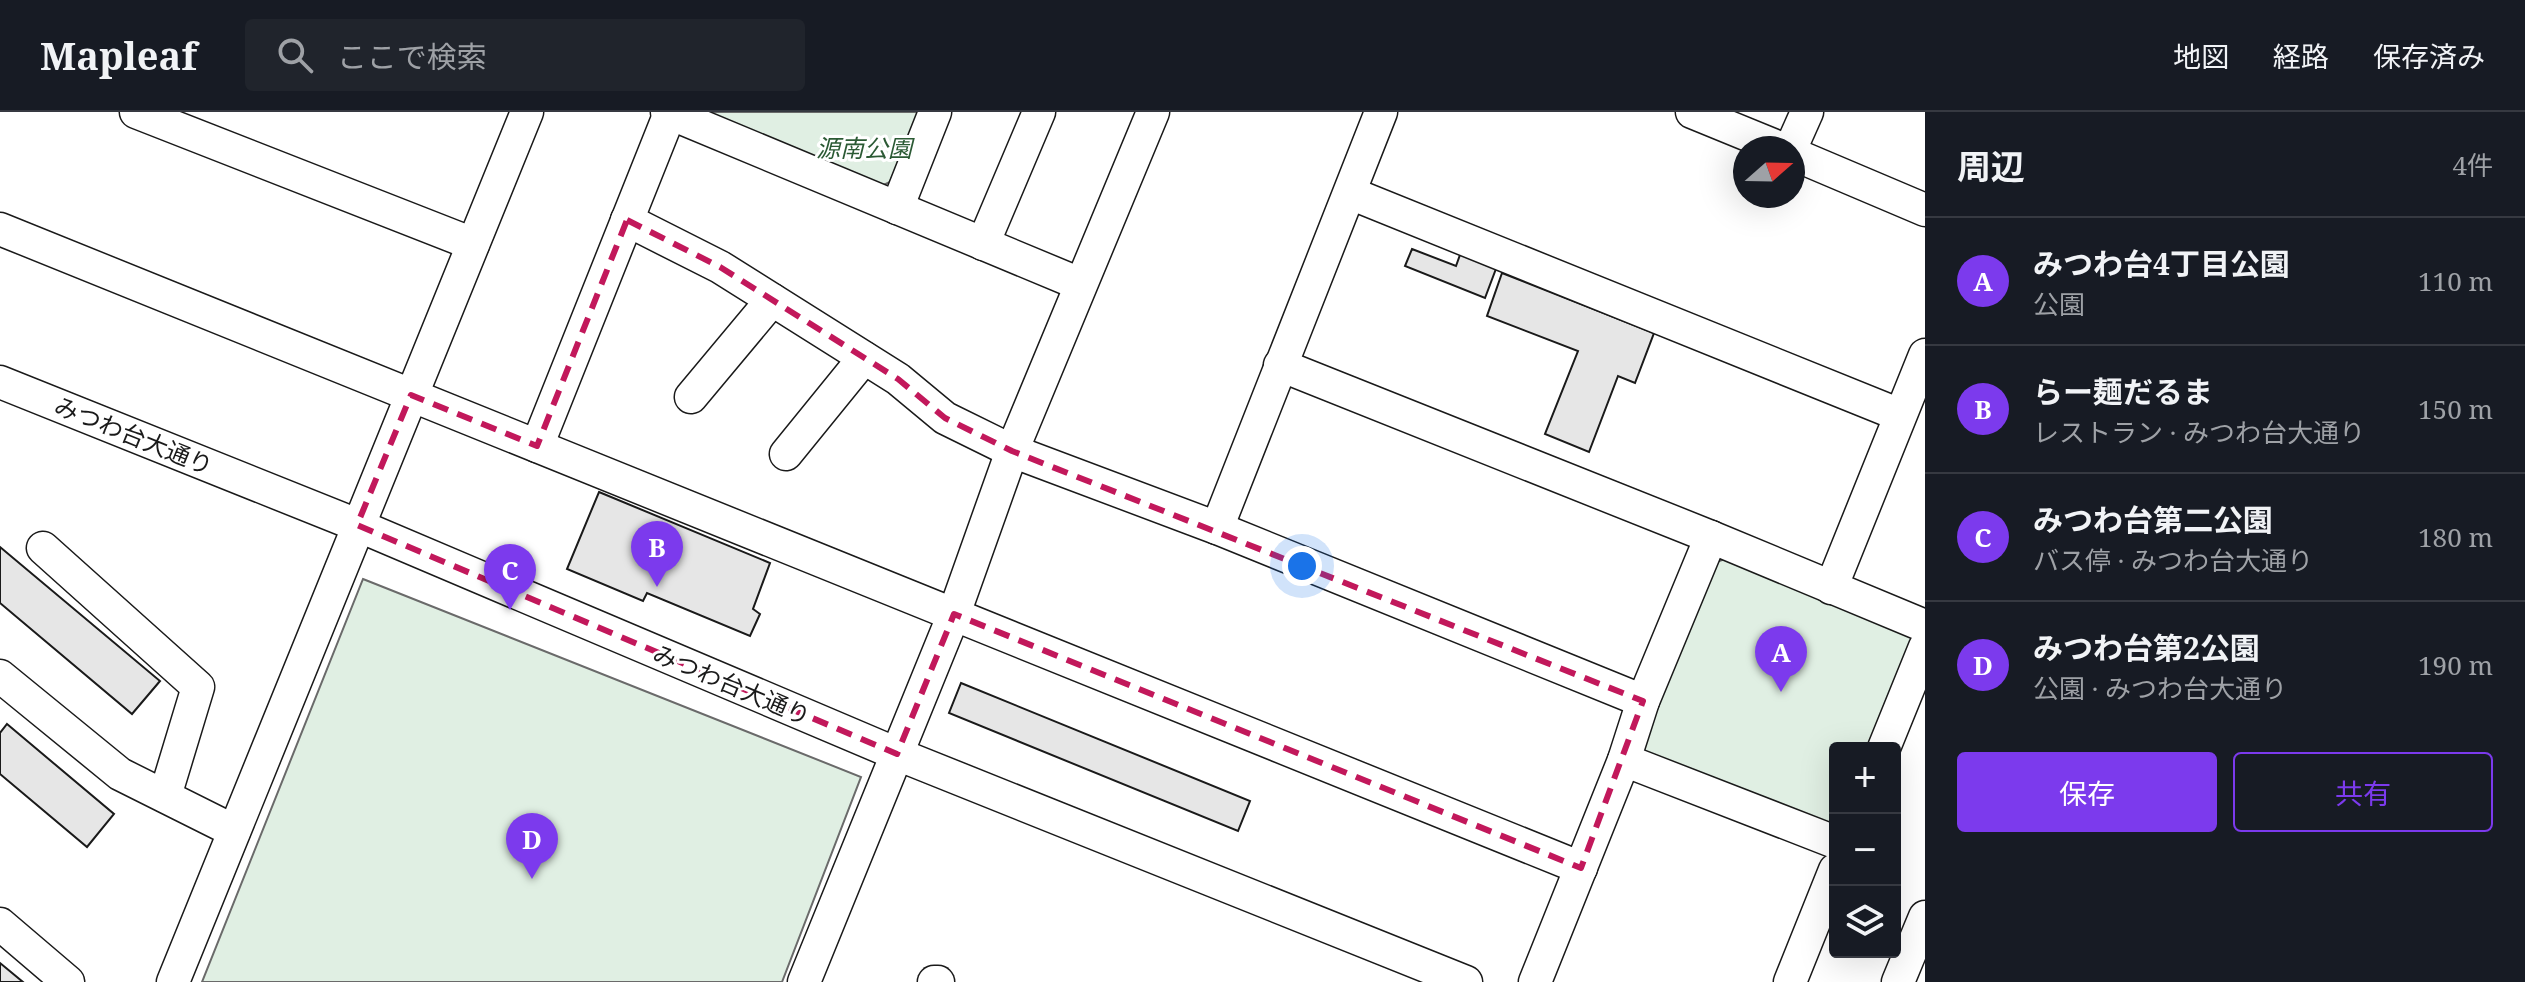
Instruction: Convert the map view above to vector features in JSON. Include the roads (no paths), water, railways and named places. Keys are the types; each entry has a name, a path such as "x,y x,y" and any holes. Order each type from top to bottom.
{"street":[{"path":"136,112 473,244"},
{"path":"173,982 527,112"},
{"path":"897,208 935,112"},
{"path":"983,244 1039,112"},
{"path":"804,982 954,614 1012,451 1153,112"},
{"path":"1217,528 1381,112"},
{"path":"1692,112 1751,136"},
{"path":"1798,136 1807,112"},
{"path":"537,446 669,113 1080,284"},
{"path":"1805,157 1925,210"},
{"path":"1350,193 1900,415"},
{"path":"627,220 720,267 898,379 945,418 1012,451 1217,528 1643,701"},
{"path":"0,229 1581,868"},
{"path":"691,397 772,300"},
{"path":"1831,588 1925,355"},
{"path":"786,454 864,358"},
{"path":"1280,365 1925,626"},
{"name":"みつわ台大通り","path":"0,382 357,525 897,754 1466,982"},
{"path":"1535,982 1624,760 1643,701 1711,537"},
{"path":"43,548 198,687 165,796"},
{"path":"1886,742 1925,647"},
{"path":"0,676 120,774 234,831"},
{"path":"1624,760 1829,840"},
{"path":"1790,982 1829,885"},
{"path":"1898,982 1925,917"},
{"path":"0,924 68,982"}],"place":[{"name":"らー麺だるま","path":"657,587"},
{"name":"みつわ台第二公園","path":"510,610"},
{"name":"みつわ台4丁目公園","path":"1781,692"},
{"name":"みつわ台第2公園","path":"532,879"}],"park label":[{"name":"源南公園","path":"864,147"}]}
